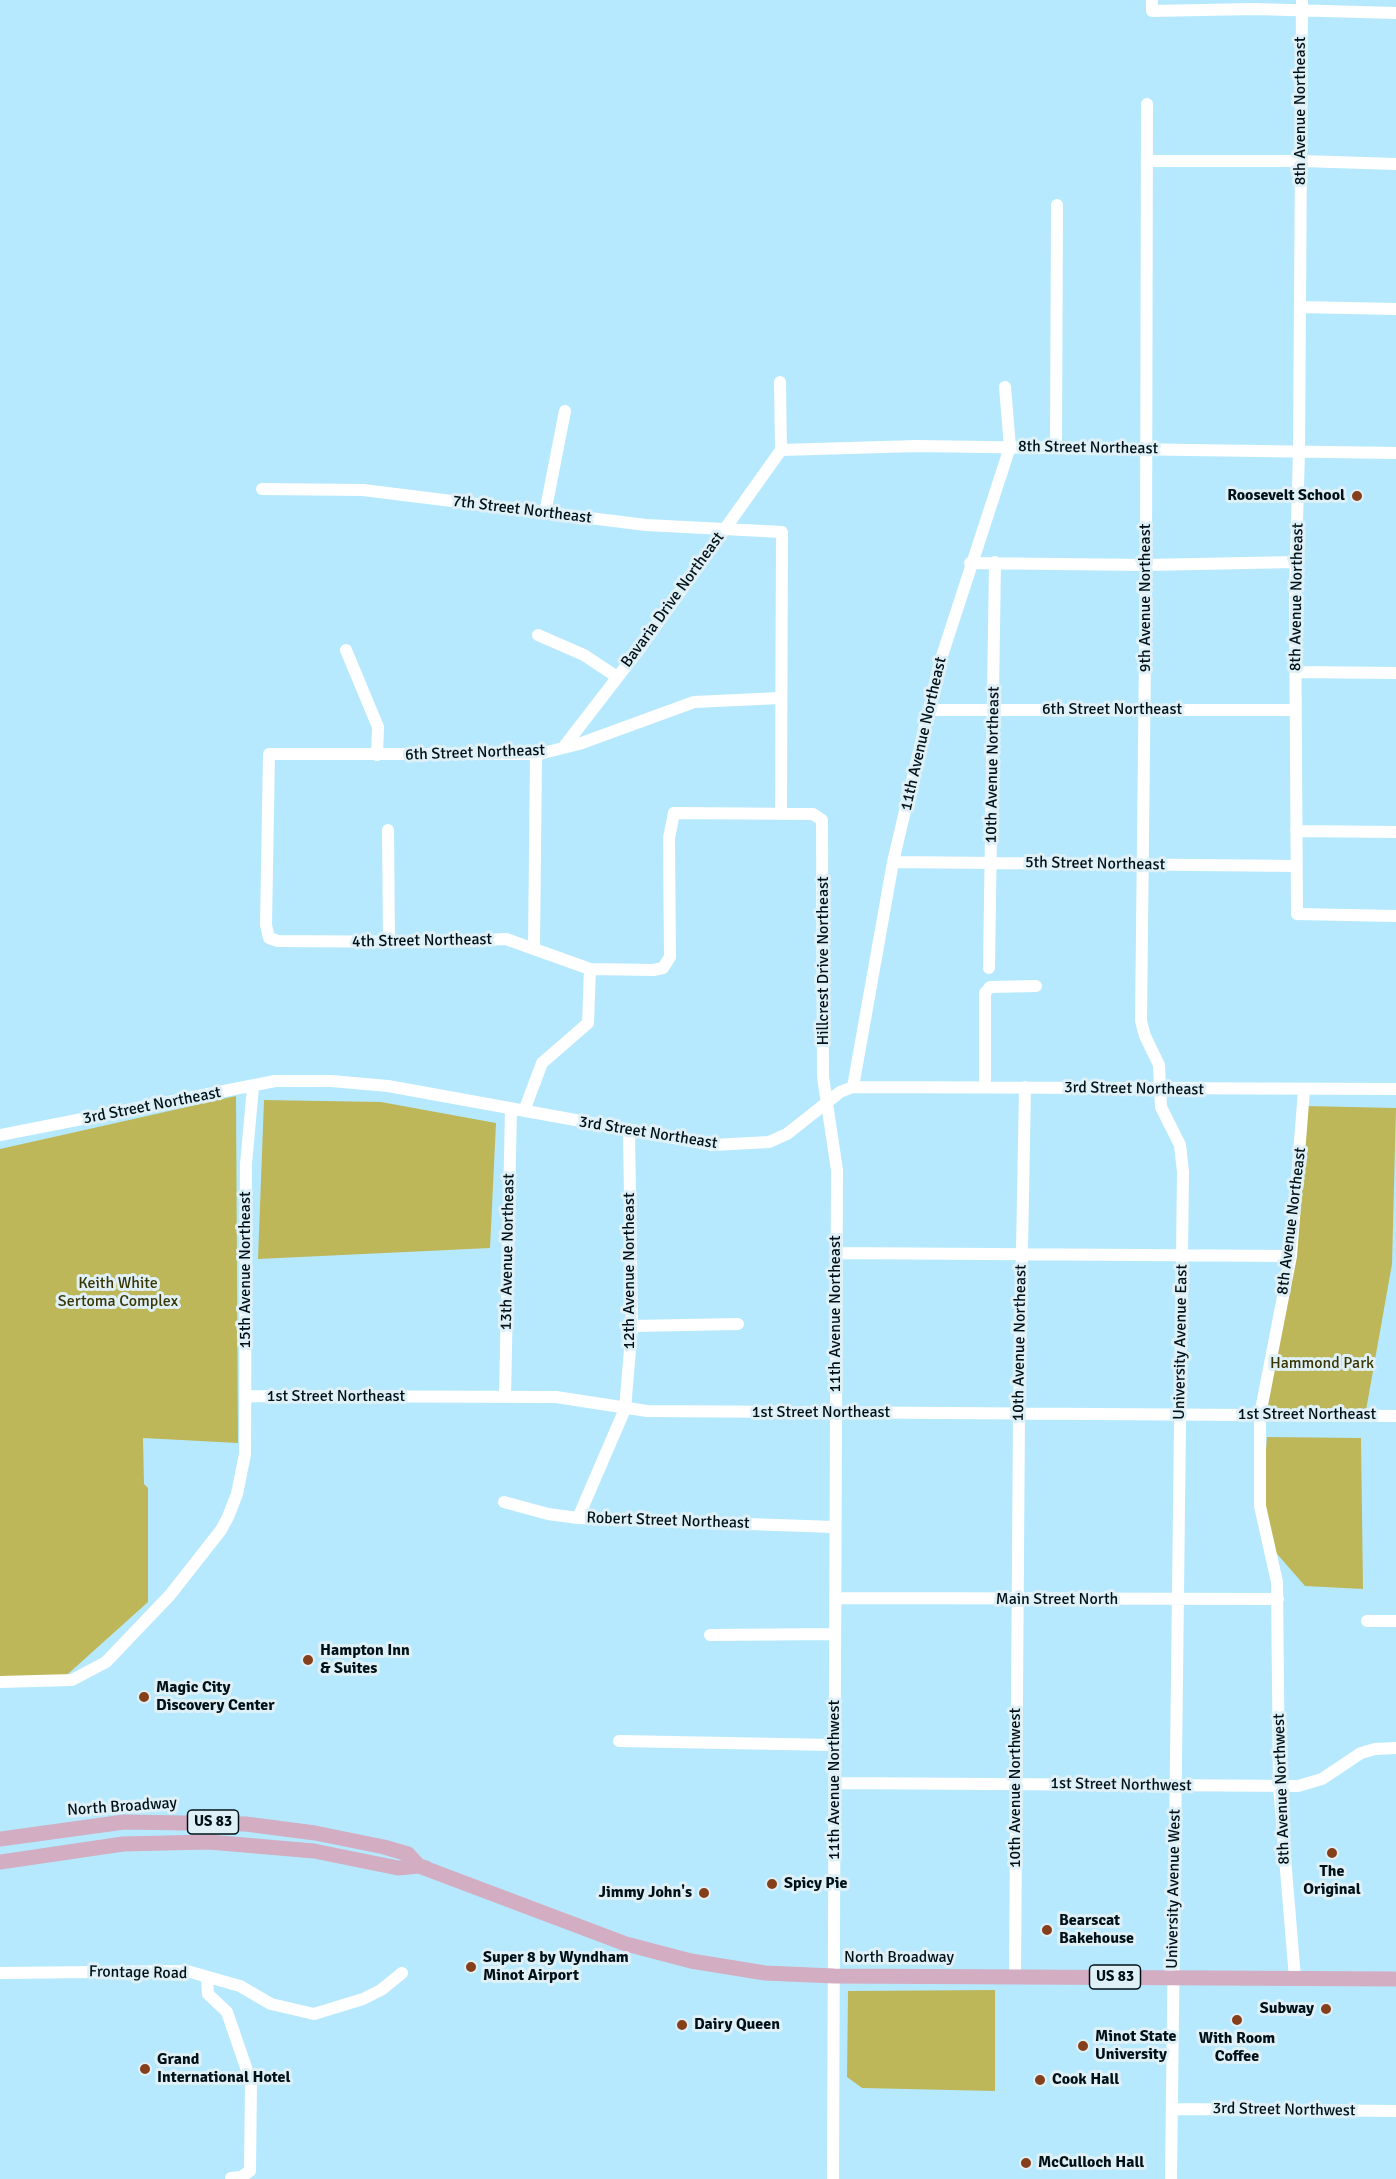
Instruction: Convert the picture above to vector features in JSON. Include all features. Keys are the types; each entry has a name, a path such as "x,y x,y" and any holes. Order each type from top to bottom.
{"main road":[{"name":"North Broadway","path":"0,1839 124,1822 246,1824 315,1833 384,1847 408,1854 419,1866"},
{"name":"North Broadway","path":"0,1862 114,1845 209,1842 314,1851 398,1868 419,1866 481,1887 602,1935 663,1954 734,1969 834,1976 1396,1979"}],"street":[{"path":"1152,0 1152,11 1302,5 1396,13"},
{"name":"8th Avenue Northeast","path":"1302,5 1295,710 1297,914 1396,916"},
{"name":"9th Avenue Northeast","path":"1147,104 1146,565 1141,1021 1144,1036 1159,1065 1160,1089"},
{"path":"1148,161 1300,160 1396,164"},
{"path":"1056,448 1057,205"},
{"path":"1300,307 1396,309"},
{"path":"780,382 781,450"},
{"name":"11th Avenue Northeast","path":"854,1087 893,862 940,662 970,563 1010,447 1005,387"},
{"path":"545,513 565,411"},
{"name":"8th Street Northeast","path":"781,450 917,446 1396,453"},
{"name":"Bavaria Drive Northeast","path":"563,748 781,450"},
{"name":"7th Street Northeast","path":"262,489 363,490 646,525 782,532 780,698"},
{"name":"10th Avenue Northeast","path":"989,968 995,562"},
{"path":"970,563 1146,565 1296,562"},
{"path":"538,636 584,656 617,677"},
{"path":"346,650 378,727 377,755"},
{"path":"1296,672 1396,673"},
{"path":"780,698 781,813"},
{"name":"6th Street Northeast","path":"278,941 268,938 266,925 269,754 536,755 563,748 694,702 780,698"},
{"name":"6th Street Northeast","path":"929,710 1295,710"},
{"path":"534,948 536,755"},
{"name":"4th Street Northeast","path":"278,941 389,942 506,939 590,969 663,968 669,957 669,838 674,813 781,813"},
{"name":"Hillcrest Drive Northeast","path":"781,813 813,814 822,820 823,1077 826,1103"},
{"path":"387,830 389,942"},
{"path":"1296,831 1396,832"},
{"name":"5th Street Northeast","path":"893,862 1296,867"},
{"path":"524,1111 542,1063 588,1023 590,969"},
{"path":"985,1087 985,993 990,987 1036,986"},
{"name":"3rd Street Northeast","path":"0,1135 275,1081 331,1081 388,1086 629,1132 713,1145 756,1145 787,1134 840,1092 854,1087 1396,1089"},
{"name":"15th Avenue Northeast","path":"0,1683 72,1680 106,1662 123,1647 170,1595 221,1530 237,1494 245,1454 246,1164 253,1087"},
{"name":"10th Avenue Northeast","path":"1018,1600 1025,1087"},
{"name":"University Avenue East","path":"1160,1089 1163,1113 1180,1145 1182,1158 1178,1599"},
{"name":"8th Avenue Northeast","path":"1278,1599 1276,1572 1260,1506 1260,1415 1291,1256 1304,1090"},
{"name":"11th Avenue Northeast","path":"826,1103 836,1154 835,1598"},
{"name":"13th Avenue Northeast","path":"505,1397 511,1108"},
{"name":"12th Avenue Northeast","path":"578,1518 625,1409 632,1326 629,1132"},
{"path":"836,1253 1291,1256"},
{"path":"632,1326 738,1324"},
{"name":"1st Street Northeast","path":"247,1396 555,1397 625,1409 835,1413 1396,1416"},
{"name":"Robert Street Northeast","path":"504,1503 548,1514 578,1518 834,1527"},
{"name":"Main Street North","path":"835,1598 1278,1599"},
{"name":"11th Avenue Northwest","path":"833,2179 835,1598"},
{"name":"University Avenue West","path":"1171,2179 1178,1599"},
{"name":"8th Avenue Northwest","path":"1278,1599 1279,1786 1295,1978"},
{"name":"10th Avenue Northwest","path":"1015,1977 1018,1600"},
{"path":"1367,1621 1396,1621"},
{"path":"710,1635 836,1634"},
{"path":"619,1742 836,1745"},
{"name":"1st Street Northwest","path":"835,1783 1279,1786 1314,1782 1361,1753 1375,1749 1396,1748"},
{"name":"Frontage Road","path":"0,1972 187,1971 207,1979 240,1986 271,2004 314,2014 363,1999 381,1990 402,1973"},
{"path":"207,1979 208,1994 227,2012 246,2061 250,2082 250,2171 241,2177 231,2178"},
{"name":"3rd Street Northwest","path":"1173,2109 1396,2111"}],"green space":[{"name":"Keith White Sertoma Complex","path":"236,1096 238,1443 143,1438 144,1484 148,1488 148,1602 59,1682 0,1680 0,1149"},
{"path":"264,1100 381,1102 496,1123 490,1248 258,1259"},
{"name":"Hammond Park","path":"1305,1106 1396,1108 1392,1264 1365,1416 1260,1415 1291,1256"},
{"path":"1267,1437 1361,1438 1363,1589 1305,1586 1271,1547 1263,1492"},
{"path":"995,1990 995,2091 862,2088 847,2077 848,1991"}],"place":[{"name":"Roosevelt School","path":"1357,496"},
{"name":"Hampton Inn & Suites","path":"308,1660"},
{"name":"Magic City Discovery Center","path":"144,1697"},
{"name":"The Original","path":"1332,1853"},
{"name":"Spicy Pie","path":"772,1884"},
{"name":"Jimmy John's","path":"704,1893"},
{"name":"Bearscat Bakehouse","path":"1047,1930"},
{"name":"Super 8 by Wyndham Minot Airport","path":"471,1967"},
{"name":"Subway","path":"1326,2009"},
{"name":"With Room Coffee","path":"1237,2020"},
{"name":"Dairy Queen","path":"682,2025"},
{"name":"Minot State University","path":"1083,2046"},
{"name":"Grand International Hotel","path":"145,2069"},
{"name":"Cook Hall","path":"1040,2080"},
{"name":"McCulloch Hall","path":"1026,2163"}]}
